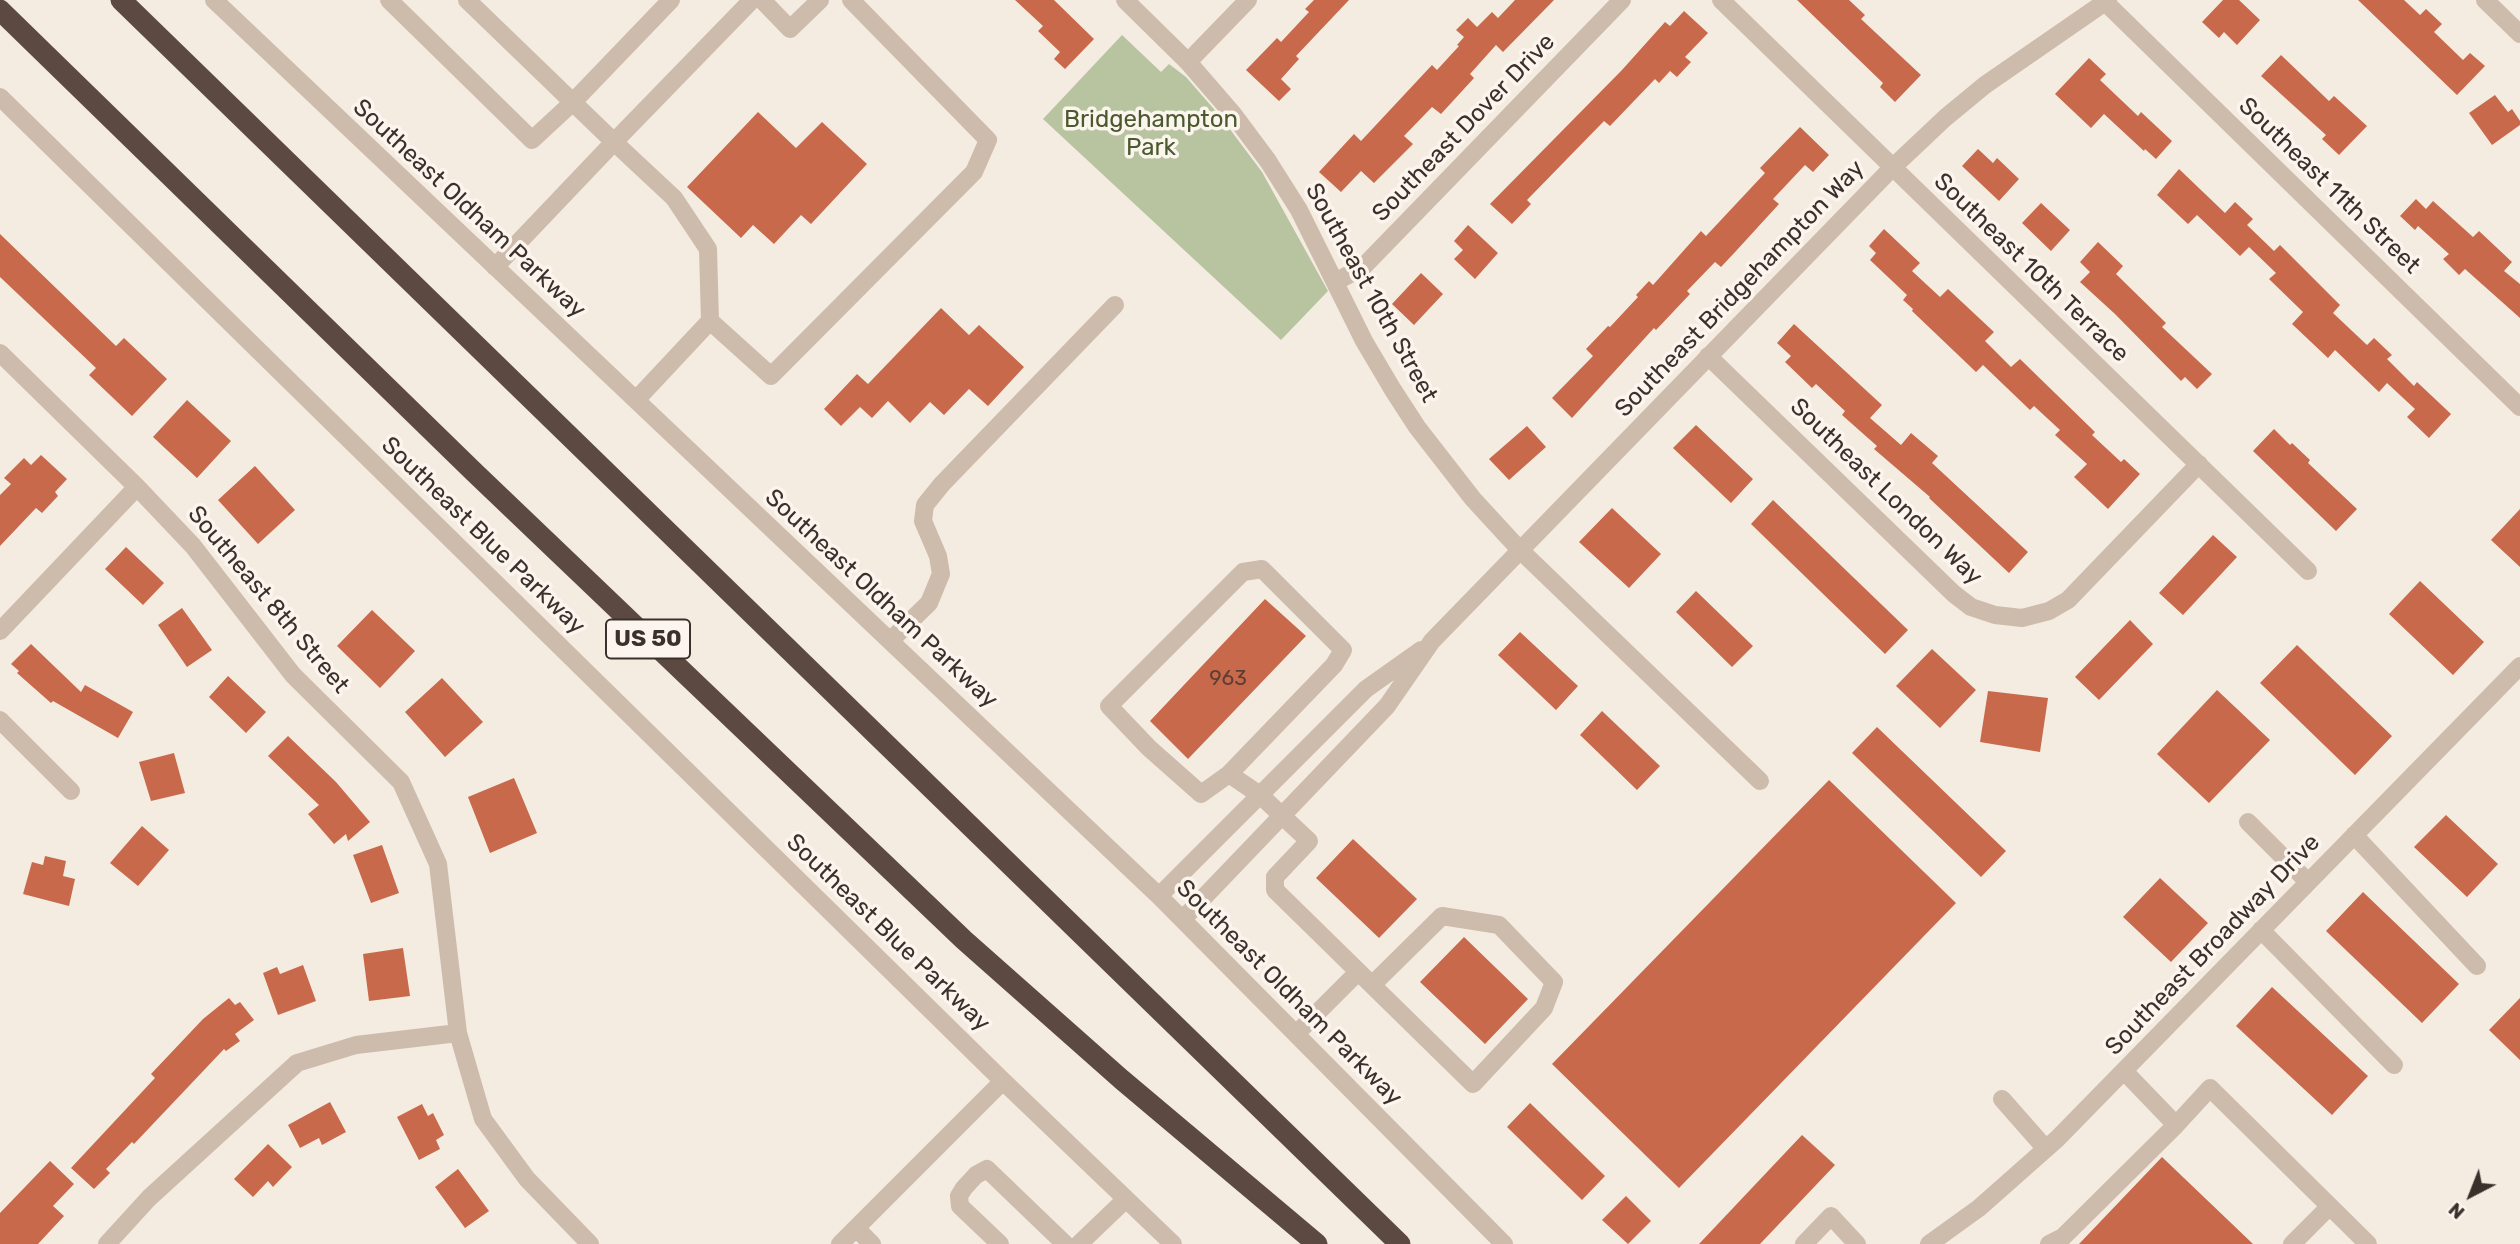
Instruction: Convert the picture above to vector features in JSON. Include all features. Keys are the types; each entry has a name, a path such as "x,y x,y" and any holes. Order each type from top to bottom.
{"highway":[{"path":"121,0 1400,1244"},
{"name":"US 50","path":"0,10 474,472 964,940 1121,1079 1317,1244"}],"street":[{"name":"Southeast Oldham Parkway","path":"214,0 1159,896 1504,1244"},
{"path":"389,0 532,140 573,102 671,0"},
{"path":"467,0 674,198 708,249 710,321 636,400"},
{"path":"495,267 752,0"},
{"path":"762,0 790,29 820,0"},
{"path":"710,321 771,376 974,172 988,140 851,0"},
{"name":"Southeast 10th Street","path":"1125,0 1188,62 1233,114 1268,161 1299,210 1364,341 1417,427 1473,499 1520,550 1760,781"},
{"path":"1188,62 1248,0"},
{"name":"Southeast Dover Drive","path":"1335,282 1363,267 1622,0"},
{"name":"Southeast 10th Terrace","path":"1721,0 2308,571"},
{"path":"2485,0 2520,34"},
{"name":"Southeast Bridgehampton Way","path":"1182,919 1387,706 1432,642 1892,168 1985,85 2105,1"},
{"name":"Southeast 11th Street","path":"2105,1 2520,407"},
{"name":"Southeast Blue Parkway","path":"0,97 1003,1081 1173,1244"},
{"path":"890,642 929,603 941,574 939,556 923,521 925,505 942,484 1115,306"},
{"name":"Southeast 8th Street","path":"0,354 138,487 193,546 293,675 401,782 438,864 458,1032 483,1119 527,1179 590,1244"},
{"name":"Southeast London Way","path":"1708,356 1954,594 1971,607 1995,615 2022,618 2049,611 2068,600 2199,464"},
{"path":"0,631 138,487"},
{"path":"1262,569 1343,650 1334,665 1229,774 1201,794 1149,748 1109,706 1243,572 1262,569"},
{"name":"Southeast Bridgehampton Way","path":"1159,896 1366,689 1432,642"},
{"name":"Southeast Broadway Drive","path":"1929,1244 1979,1208 2046,1149 2520,666"},
{"path":"0,720 72,790"},
{"path":"1229,774 1260,795 1309,841 1275,877 1275,890 1473,1084 1544,1008 1554,982 1499,925 1442,916 1372,985"},
{"path":"2248,822 2308,882"},
{"path":"2354,835 2477,966"},
{"path":"2261,930 2394,1065"},
{"path":"1296,1034 1358,972"},
{"path":"107,1244 149,1198 297,1063 356,1045 458,1032"},
{"path":"2123,1071 2176,1125"},
{"path":"840,1244 1003,1081"},
{"path":"2049,1244 2063,1237 2210,1088 2368,1244"},
{"path":"2002,1098 2046,1149"},
{"path":"1000,1244 960,1206 959,1196 964,1188 976,1175 987,1169 1065,1244"},
{"path":"1079,1244 1126,1199"},
{"path":"2292,1244 2330,1206"},
{"path":"1804,1244 1831,1216 1857,1244"},
{"path":"856,1228 872,1244"}],"green space":[{"name":"Bridgehampton Park","path":"1122,35 1161,72 1169,64 1186,77 1220,116 1262,172 1328,291 1281,340 1043,119"}],"building":[{"path":"1015,0 1054,0 1094,39 1065,69 1054,59 1060,52 1038,31 1043,26"},
{"path":"1314,0 1349,0 1296,56 1299,59 1281,79 1291,89 1279,101 1246,70 1277,38 1281,42 1309,12 1305,9"},
{"path":"1515,0 1554,0 1503,52 1496,45 1470,74 1474,78 1441,114 1432,107 1404,136 1413,144 1374,183 1361,171 1341,192 1319,172 1354,134 1361,141 1432,65 1437,70 1459,46 1457,45 1464,37 1456,30 1468,18 1477,27 1492,12 1498,18"},
{"path":"1797,0 1849,0 1865,15 1861,19 1921,75 1895,102 1880,87 1883,83"},
{"path":"2223,0 2239,0 2260,20 2237,45 2224,32 2219,38 2202,22"},
{"path":"2358,0 2404,0 2420,15 2426,9 2442,24 2434,32 2463,60 2470,53 2485,66 2457,95"},
{"path":"1684,11 1708,33 1685,57 1691,62 1677,77 1670,71 1659,83 1655,79 1610,126 1604,121 1527,200 1531,204 1512,224 1490,204 1622,70 1665,22 1670,26"},
{"path":"2281,55 2329,101 2334,96 2367,126 2339,155 2322,139 2326,135 2261,76"},
{"path":"2089,58 2106,74 2100,80 2138,116 2141,112 2172,141 2156,159 2104,114 2091,128 2055,94"},
{"path":"2495,95 2508,112 2512,109 2520,125 2492,145 2469,113"},
{"path":"758,112 796,148 822,122 867,164 811,224 801,215 774,244 753,225 741,238 687,187"},
{"path":"1800,127 1829,155 1813,172 1805,165 1773,199 1779,204 1736,251 1721,267 1715,262 1687,291 1690,294 1656,330 1654,328 1572,418 1552,398 1593,356 1586,349 1638,297 1636,295 1649,281 1653,285 1701,231 1706,236 1765,173 1760,168"},
{"path":"1978,149 1993,163 1997,158 2019,179 1999,201 1962,166"},
{"path":"2179,169 2225,213 2235,202 2253,219 2247,225 2274,251 2280,245 2340,305 2333,313 2367,345 2374,338 2392,355 2387,359 2414,386 2417,382 2451,414 2429,438 2407,417 2415,409 2387,383 2379,392 2335,350 2328,358 2292,324 2303,312 2269,279 2276,273 2249,247 2240,256 2197,215 2188,224 2157,195"},
{"path":"2416,199 2426,209 2433,201 2473,237 2479,231 2512,262 2504,271 2520,284 2520,318 2465,269 2459,275 2443,259 2449,254 2418,226 2415,230 2400,216"},
{"path":"2041,203 2070,230 2051,251 2022,223"},
{"path":"1468,225 1498,253 1475,279 1454,259 1463,250 1454,241"},
{"path":"1884,229 1920,263 1912,271 1940,297 1948,289 1994,332 1985,341 2011,367 2020,359 2095,432 2092,435 2121,462 2124,459 2140,474 2108,509 2074,477 2087,464 2055,435 2060,430 2034,406 2030,410 1983,365 1976,372 1912,311 1903,300 1907,295 1870,260 1876,253 1869,246"},
{"path":"0,234 116,346 124,338 167,379 132,416 89,375 96,368 0,277"},
{"path":"2098,242 2123,266 2116,274 2166,323 2162,327 2212,374 2197,389 2185,377 2181,381 2080,282 2090,272 2080,262"},
{"path":"1421,273 1443,294 1414,325 1392,304"},
{"path":"941,308 969,335 979,325 1024,367 988,406 969,389 944,415 930,402 910,423 888,401 872,418 860,407 841,426 824,409 857,374 868,384"},
{"path":"1794,324 1882,405 1870,418 1901,445 1911,433 1938,456 1932,463 2028,552 2009,573 1930,497 1874,449 1877,446 1842,415 1845,411 1816,384 1812,388 1785,362 1791,356 1777,343"},
{"path":"187,400 231,441 197,478 153,437"},
{"path":"1696,425 1753,479 1731,503 1673,448"},
{"path":"1527,426 1546,447 1509,480 1489,459"},
{"path":"2274,429 2310,460 2308,463 2357,509 2336,531 2253,451"},
{"path":"41,455 67,479 55,492 58,496 42,513 36,508 0,546 0,495 11,484 4,478 24,458 31,465"},
{"path":"255,466 295,510 258,544 218,500"},
{"path":"1773,500 1908,630 1885,654 1751,524"},
{"path":"1612,508 1661,554 1629,588 1579,542"},
{"path":"2520,509 2520,567 2491,540"},
{"path":"2213,535 2237,557 2183,615 2159,593"},
{"path":"126,547 164,583 143,605 105,569"},
{"path":"2420,581 2484,642 2453,675 2389,614"},
{"path":"1696,591 1753,646 1732,667 1676,612"},
{"path":"1265,599 1306,636 1188,759 1150,721"},
{"path":"182,608 212,650 187,667 158,625"},
{"path":"372,610 415,651 380,688 337,646"},
{"path":"2130,620 2153,644 2099,700 2075,677"},
{"path":"1520,632 1578,686 1556,710 1498,655"},
{"path":"31,644 81,692 85,685 133,712 118,738 53,701 51,703 17,673 19,671 11,664"},
{"path":"2297,645 2392,736 2355,775 2260,683"},
{"path":"1932,649 1976,690 1940,728 1896,686"},
{"path":"228,676 266,712 246,733 209,697"},
{"path":"442,678 483,722 445,757 405,712"},
{"path":"2217,690 2270,740 2209,803 2157,754"},
{"path":"1988,691 2048,698 2040,752 1980,742"},
{"path":"1602,711 1660,766 1637,790 1580,735"},
{"path":"1877,727 2006,851 1981,877 1852,753"},
{"path":"288,736 336,782 370,822 348,841 346,834 334,844 308,814 319,805 268,756"},
{"path":"174,753 185,793 151,801 139,762"},
{"path":"514,778 537,833 490,853 468,797"},
{"path":"1829,780 1956,903 1679,1188 1552,1064"},
{"path":"2446,815 2498,864 2467,897 2414,847"},
{"path":"142,826 169,850 138,886 110,863"},
{"path":"1353,839 1417,899 1379,938 1316,878"},
{"path":"382,845 399,893 371,903 353,855"},
{"path":"45,856 66,861 63,876 75,879 69,906 23,894 32,862 43,865"},
{"path":"2160,878 2208,923 2171,962 2123,917"},
{"path":"2363,892 2459,984 2422,1023 2326,931"},
{"path":"1464,937 1528,999 1485,1044 1420,982"},
{"path":"403,948 410,996 369,1001 363,954"},
{"path":"303,965 316,1001 278,1015 263,973 277,967 280,974"},
{"path":"2272,987 2368,1076 2332,1115 2236,1026"},
{"path":"229,998 235,1005 240,1002 254,1020 235,1034 240,1041 226,1051 224,1049 134,1144 132,1142 106,1169 110,1173 94,1189 71,1168 155,1078 151,1074 203,1019"},
{"path":"2520,998 2520,1060 2489,1030"},
{"path":"330,1102 346,1132 322,1145 319,1138 300,1148 288,1125"},
{"path":"1530,1103 1605,1176 1582,1200 1507,1127"},
{"path":"422,1104 428,1116 433,1113 444,1135 436,1140 440,1149 419,1160 397,1117"},
{"path":"1802,1135 1835,1165 1760,1244 1699,1244"},
{"path":"268,1144 292,1167 273,1187 268,1181 253,1197 234,1179"},
{"path":"2162,1157 2253,1244 2079,1244"},
{"path":"50,1161 74,1184 53,1206 64,1216 38,1244 0,1244 0,1213"},
{"path":"458,1169 489,1211 465,1228 435,1187"},
{"path":"1626,1196 1651,1221 1628,1244 1602,1220"}]}
